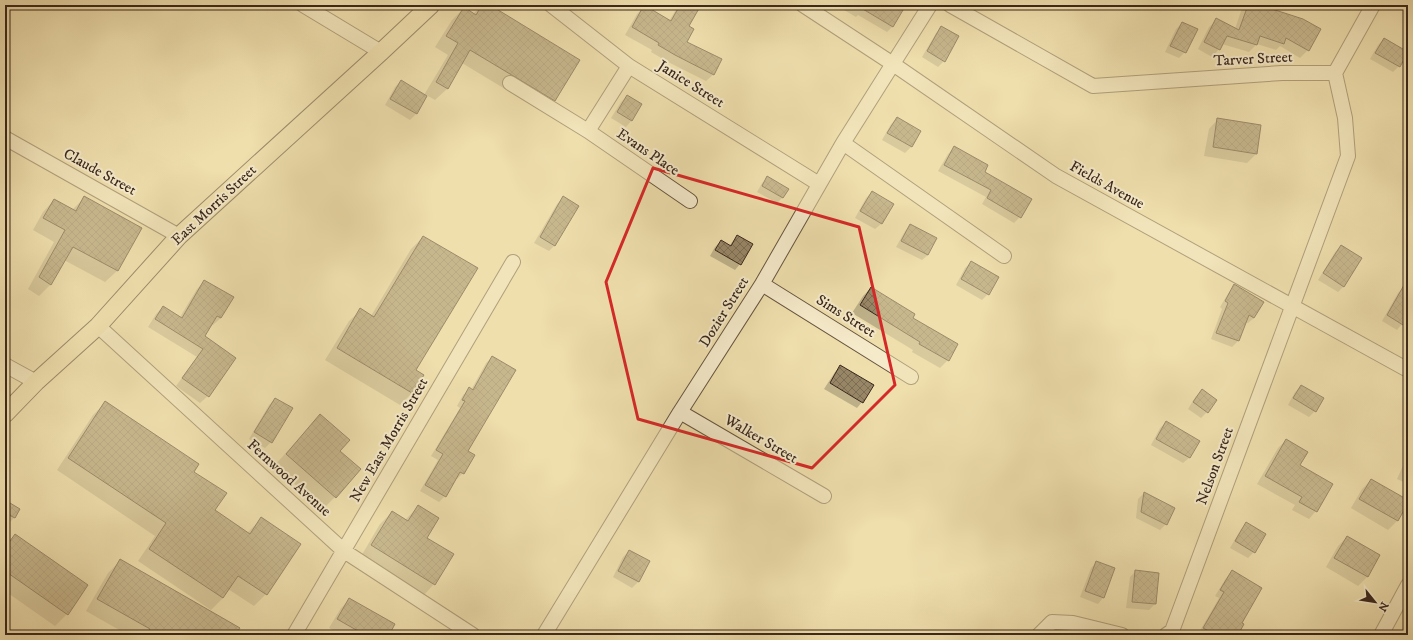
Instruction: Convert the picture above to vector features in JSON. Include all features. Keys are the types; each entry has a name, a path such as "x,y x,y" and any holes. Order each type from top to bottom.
{"main road":[{"name":"East Morris Street","path":"5,414 36,382 98,326 179,236 431,5"}],"street":[{"path":"303,5 381,52"},
{"name":"Janice Street","path":"551,5 628,66 820,184"},
{"name":"Fields Avenue","path":"803,5 893,64 1056,176 1408,370"},
{"name":"Dozier Street","path":"544,635 680,412 762,284 843,143 930,5"},
{"name":"Tarver Street","path":"950,5 1093,86 1282,73 1335,73"},
{"path":"1292,306 1348,156 1345,118 1335,73 1373,5"},
{"path":"588,131 628,66"},
{"name":"Evans Place","path":"510,83 588,131 690,201"},
{"name":"Claude Street","path":"5,138 179,236"},
{"path":"843,143 1004,256"},
{"name":"New East Morris Street","path":"294,635 513,262"},
{"name":"Sims Street","path":"762,284 912,377"},
{"name":"Nelson Street","path":"1166,635 1172,631 1292,306"},
{"name":"Fernwood Avenue","path":"98,326 344,551 473,635"},
{"path":"5,365 36,382"},
{"name":"Walker Street","path":"680,412 824,496"},
{"path":"1381,635 1408,585"},
{"path":"1039,635 1052,622 1073,623 1122,635"}],"highlighted area":[{"path":"653,168 859,227 895,385 812,468 638,419 606,282"}],"building":[{"path":"482,5 490,5 580,60 555,101 470,50 448,89 436,82 458,43 446,36 464,7 476,15"},
{"path":"644,5 671,21 680,5 701,5 689,26 694,29 687,42 722,59 714,75 675,55 658,45 659,43 632,27"},
{"path":"856,5 906,5 893,27"},
{"path":"1248,5 1270,5 1269,8 1303,19 1321,29 1309,51 1286,38 1284,44 1260,36 1257,45 1227,36 1220,50 1204,42 1216,18 1239,30"},
{"path":"1182,22 1198,29 1186,53 1170,46"},
{"path":"941,26 959,36 945,62 927,51"},
{"path":"1384,38 1408,52 1400,67 1375,53"},
{"path":"401,80 427,96 417,114 390,99"},
{"path":"627,95 642,104 632,121 617,112"},
{"path":"897,117 921,131 912,147 887,133"},
{"path":"1217,118 1261,125 1257,154 1213,147"},
{"path":"954,146 988,165 985,172 1032,199 1021,218 987,198 991,190 944,165"},
{"path":"767,176 789,189 783,198 762,186"},
{"path":"872,191 894,204 882,224 860,211"},
{"path":"84,196 142,228 118,271 73,247 51,285 39,277 65,230 43,218 54,199 76,211"},
{"path":"563,196 579,206 555,246 540,237"},
{"path":"910,224 937,238 928,255 901,241"},
{"path":"737,235 753,244 741,265 715,250 721,240 731,246"},
{"path":"423,236 478,268 416,370 424,375 412,393 337,348 360,308 374,317"},
{"path":"1341,245 1362,258 1344,287 1323,273"},
{"path":"971,261 999,277 989,295 961,279"},
{"path":"1408,278 1408,316 1403,325 1387,315"},
{"path":"204,280 234,297 221,318 217,316 205,336 236,358 209,397 182,378 203,349 155,319 163,306 182,318"},
{"path":"1234,284 1264,302 1254,318 1249,315 1239,341 1216,333 1228,303 1225,301"},
{"path":"871,287 915,314 913,318 958,344 949,361 919,344 920,342 860,305"},
{"path":"492,356 516,370 468,451 475,455 464,474 460,472 446,497 425,485 443,454 436,450 465,401 462,400 469,387 473,390"},
{"path":"840,365 874,385 863,403 830,383"},
{"path":"1301,385 1324,398 1316,412 1293,398"},
{"path":"1202,389 1217,400 1208,413 1193,402"},
{"path":"275,398 293,408 272,443 254,432"},
{"path":"105,401 199,464 194,472 227,493 215,510 250,534 261,517 301,544 267,595 238,576 223,598 149,549 166,523 68,458"},
{"path":"320,414 350,440 340,451 361,469 336,498 286,454"},
{"path":"1166,421 1200,441 1190,458 1156,439"},
{"path":"1286,439 1308,452 1300,465 1333,484 1317,512 1299,502 1302,497 1265,476"},
{"path":"1371,479 1408,500 1408,503 1398,521 1359,499"},
{"path":"1144,492 1175,508 1167,525 1141,512"},
{"path":"5,500 20,509 15,518 5,513"},
{"path":"418,505 439,518 427,538 454,554 435,585 371,545 392,511 408,521"},
{"path":"1246,522 1266,534 1255,553 1235,541"},
{"path":"15,534 88,585 68,615 5,571 5,548"},
{"path":"1347,536 1380,555 1368,577 1334,558"},
{"path":"629,550 650,561 639,582 618,571"},
{"path":"120,559 240,628 235,635 146,635 150,629 97,599"},
{"path":"1096,561 1115,568 1104,598 1085,591"},
{"path":"1135,570 1159,573 1156,604 1132,602"},
{"path":"1232,570 1262,588 1242,623 1244,624 1238,635 1216,635 1203,628 1224,592 1220,590"},
{"path":"349,598 395,624 389,635 365,635 337,619"}]}
